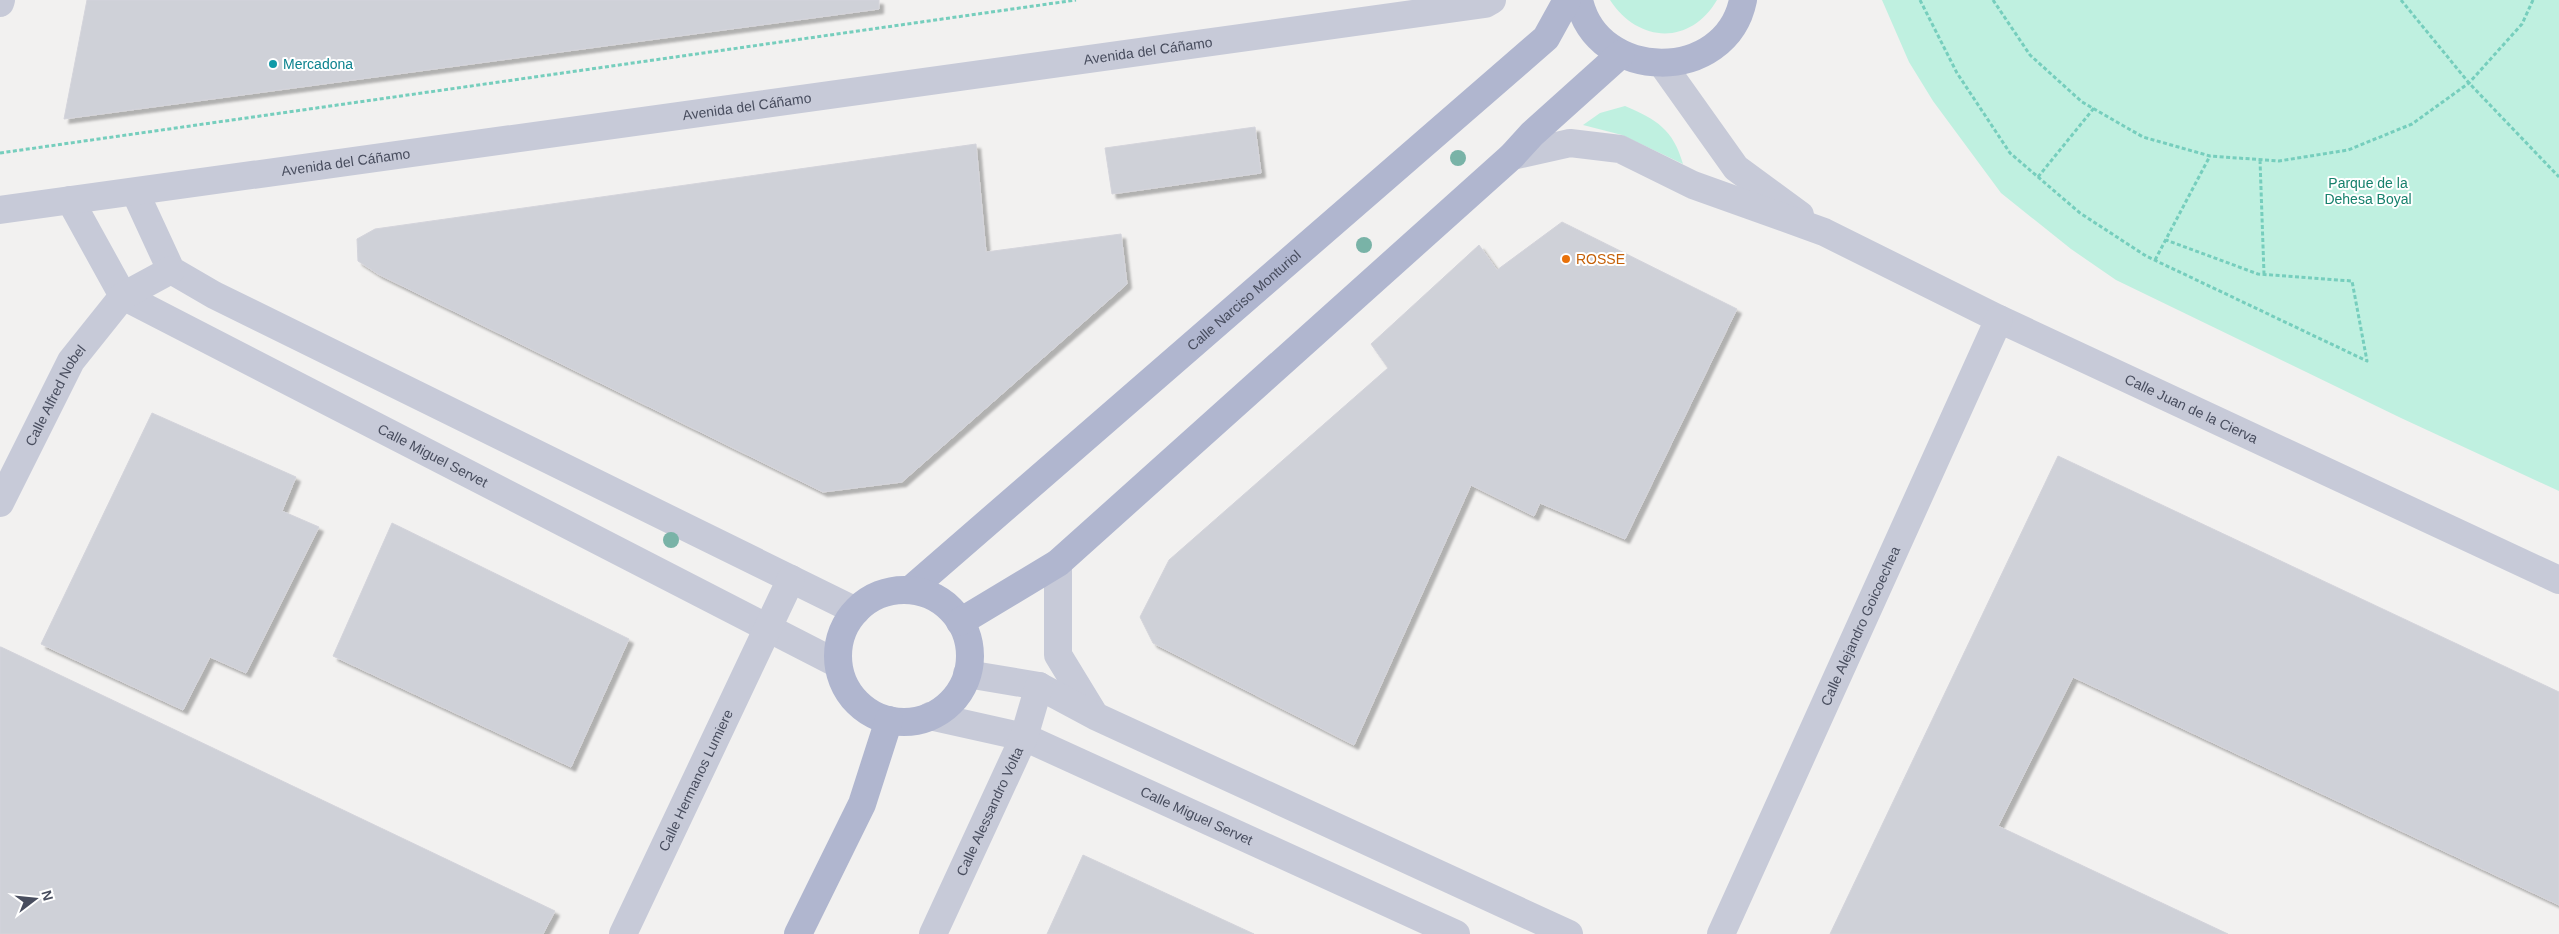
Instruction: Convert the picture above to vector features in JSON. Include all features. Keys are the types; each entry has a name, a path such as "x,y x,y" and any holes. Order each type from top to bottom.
{"main road":[{"name":"Calle Narciso Monturiol","path":"910,590 1546,38 1567,0"},
{"path":"1579,0 1582,12 1598,36 1620,54 1640,62 1662,64 1688,60 1712,47 1731,28 1743,0"},
{"path":"960,622 1058,563 1512,156 1532,134 1620,54"},
{"path":"910,590 930,595 948,606 960,622 967,638 970,656 967,674 959,692 947,706 930,716 910,722 888,720 868,712 854,699 844,683 838,664 839,644 845,626 856,611 871,598 890,591 910,590"},
{"path":"798,934 862,804 888,720"}],"street":[{"name":"Avenida del Cáñamo","path":"0,210 1485,4 1492,0"},
{"path":"1662,64 1736,168 1824,232"},
{"path":"1512,156 1570,143 1620,149 1693,185 1824,232"},
{"path":"135,192 171,270 214,295 856,611"},
{"path":"70,200 123,296 171,270"},
{"name":"Calle Juan de la Cierva","path":"1824,232 2000,319 2559,580"},
{"name":"Calle Alfred Nobel","path":"3,490 71,361 123,296"},
{"name":"Calle Miguel Servet","path":"123,296 768,626 838,664"},
{"name":"Calle Alejandro Goicoechea","path":"1721,934 2000,319"},
{"path":"1058,563 1058,655 1095,716"},
{"name":"Calle Hermanos Lumiere","path":"623,934 791,578"},
{"path":"967,674 1039,686 1095,716 1569,934"},
{"name":"Calle Alessandro Volta","path":"933,934 1024,737 1039,686"},
{"name":"Calle Miguel Servet","path":"930,716 1024,737 1456,934"}],"path":[{"path":"0,153 1076,0"},
{"path":"1920,0 1957,74 2010,153 2080,213 2155,260 2367,361 2352,281 2258,274 2166,240"},
{"path":"1993,0 2030,55 2082,102 2143,137 2210,156 2279,161 2348,150 2412,124 2469,83 2522,24 2533,0"},
{"path":"2401,0 2469,83 2559,177"},
{"path":"2038,177 2094,108"},
{"path":"2155,260 2210,156"},
{"path":"2260,160 2264,274"}],"green space":[{"path":"1610,0 1717,0 1706,15 1693,25 1679,32 1664,33 1649,31 1635,25"},
{"name":"Parque de la Dehesa Boyal","path":"1882,0 2559,0 2559,491 2401,418 2116,280 2071,249 2001,193 1933,101 1909,62"},
{"path":"1625,106 1655,121 1669,134 1683,164 1622,135 1583,125 1600,113"}],"building":[{"name":"Mercadona","path":"87,0 879,0 879,9 64,119"},
{"path":"1255,127 1261,173 1112,194 1105,148"},
{"path":"976,144 986,252 1121,234 1127,284 902,482 823,492 378,274 358,261 357,239 375,229"},
{"path":"1562,222 1737,309 1625,539 1540,503 1534,516 1471,485 1354,745 1153,643 1140,617 1169,560 1388,368 1371,344 1479,245 1497,270"},
{"path":"152,413 296,477 282,511 319,527 246,673 210,657 183,710 41,644"},
{"path":"2058,456 2559,692 2559,905 2073,677 1998,826 2228,934 1830,934"},
{"path":"392,523 629,639 571,767 333,656"},
{"path":"0,647 555,911 543,934 0,934"},
{"path":"1083,855 1254,934 1047,934"}],"place":[{"name":"Mercadona","path":"273,64"},
{"name":"ROSSE","path":"1566,259"}]}
